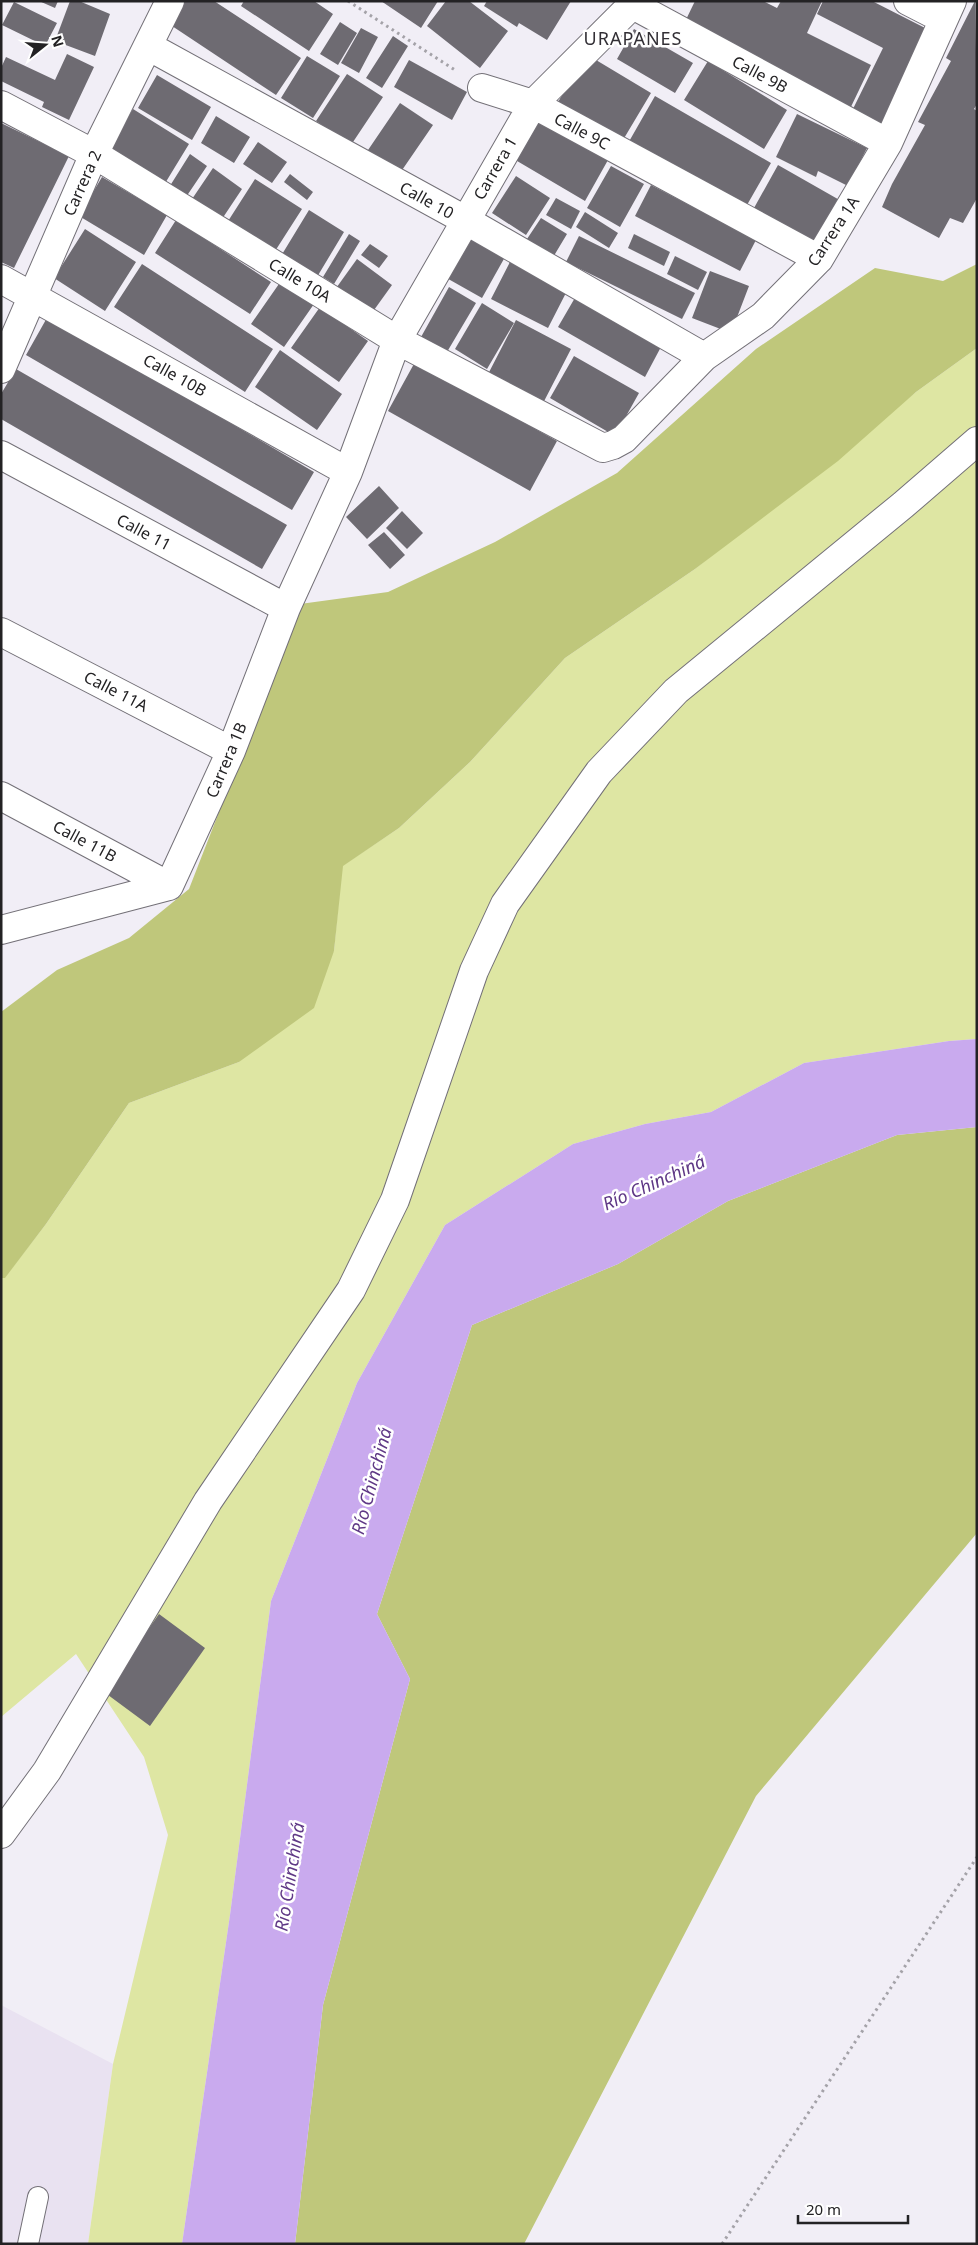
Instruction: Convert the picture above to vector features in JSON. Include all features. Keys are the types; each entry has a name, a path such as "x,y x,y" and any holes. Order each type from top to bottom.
{"street":[{"name":"Carrera 2","path":"1,369 94,154 170,1"},
{"path":"908,1 947,10"},
{"name":"Carrera 1","path":"348,472 397,340 532,104 634,3"},
{"name":"Calle 9B","path":"634,3 888,143"},
{"name":"Carrera 1A","path":"603,448 624,439 704,357 763,316 819,258 888,143 947,10"},
{"name":"Calle 10","path":"148,46 465,220 704,357"},
{"name":"Calle 9C","path":"482,88 532,104 819,258"},
{"name":"Calle 10A","path":"1,105 94,154 397,340 603,448"},
{"name":"Calle 10B","path":"1,278 348,472"},
{"path":"1,1834 47,1771 208,1501 351,1290 396,1200 474,971 505,904 599,772 676,692 903,505 977,441"},
{"name":"Calle 11","path":"1,455 286,608"},
{"name":"Carrera 1B","path":"169,886 231,751 286,608 348,472"},
{"name":"Calle 11A","path":"1,632 231,751"},
{"name":"Calle 11B","path":"1,796 169,886"},
{"path":"1,930 169,886"}],"lane":[{"path":"28,2244 38,2197"}],"path":[{"path":"348,1 482,88"},
{"path":"722,2244 977,1856"}],"shaded area":[{"path":"1,2005 113,2064 88,2244 1,2244"}],"green space":[{"path":"977,264 977,348 916,392 838,461 695,569 565,658 470,762 399,828 343,866 334,951 314,1008 239,1062 129,1103 46,1224 5,1278 1,1278 1,1012 57,970 129,938 189,889 300,604 388,592 495,542 617,473 756,349 875,268 943,281"},
{"path":"977,348 977,1039 949,1041 804,1063 711,1112 645,1124 573,1144 445,1225 357,1383 271,1601 230,1915 182,2244 88,2244 113,2064 168,1835 144,1757 76,1654 1,1717 1,1278 5,1277 46,1224 129,1103 239,1062 334,951 342,866 399,828 470,762 565,658 695,569 916,392"},
{"path":"977,1127 977,1533 756,1796 524,2244 295,2244 323,2005 410,1679 377,1614 472,1325 618,1264 728,1201 897,1135"}],"water":[{"name":"Río Chinchiná","path":"977,1039 977,1127 897,1135 728,1201 618,1264 472,1325 377,1614 410,1679 323,2005 295,2244 182,2244 230,1915 271,1601 357,1383 445,1225 573,1144 645,1124 711,1112 804,1063 949,1041"}],"building":[{"path":"39,1 58,1 55,8"},
{"path":"70,1 79,1 110,14 95,56 55,41"},
{"path":"179,1 214,1 301,58 276,95 166,22"},
{"path":"244,1 314,1 333,14 309,51 241,6"},
{"path":"381,1 438,1 421,28"},
{"path":"446,1 469,1 508,31 480,68 427,26"},
{"path":"487,1 571,1 547,40 519,23 517,27 484,6"},
{"path":"695,1 763,1 777,8 781,1 822,1 807,33 871,65 848,113 681,30"},
{"path":"823,1 872,1 929,30 883,131 850,115 883,48 817,14"},
{"path":"975,1 977,104 974,109 977,111 977,198 963,223 950,218 939,238 882,207 892,184 925,125 918,122 951,61 946,58"},
{"path":"14,2 57,23 45,46 2,25"},
{"path":"340,22 357,33 338,65 320,54"},
{"path":"361,28 378,37 359,73 341,63"},
{"path":"634,29 693,63 675,93 617,59"},
{"path":"393,36 408,46 382,88 366,78"},
{"path":"67,54 94,67 69,120 42,107 44,102 1,81 1,68 6,57 55,80"},
{"path":"586,54 651,93 623,140 558,102"},
{"path":"307,56 340,76 313,118 281,98"},
{"path":"409,60 467,92 452,120 394,87"},
{"path":"708,61 787,110 764,149 684,100"},
{"path":"347,74 383,97 351,145 316,121"},
{"path":"157,75 211,107 192,140 138,108"},
{"path":"655,96 771,163 743,212 627,145"},
{"path":"400,103 433,125 398,176 366,153"},
{"path":"133,109 189,144 164,185 108,150"},
{"path":"797,114 867,148 848,186 818,171 816,177 776,157"},
{"path":"216,116 250,137 234,163 201,143"},
{"path":"535,118 608,160 585,201 512,158"},
{"path":"1,123 69,156 14,268 1,262"},
{"path":"258,142 287,162 272,183 243,164"},
{"path":"190,154 207,166 184,200 168,189"},
{"path":"778,165 843,202 819,245 754,208"},
{"path":"611,166 644,184 620,227 587,208"},
{"path":"213,168 242,189 218,225 188,205"},
{"path":"290,174 313,192 307,200 284,182"},
{"path":"516,176 550,198 526,235 492,213"},
{"path":"102,177 167,215 144,255 79,216"},
{"path":"255,179 302,209 270,259 223,229"},
{"path":"651,185 756,240 740,271 635,216"},
{"path":"556,198 580,211 571,229 546,215"},
{"path":"309,210 344,232 317,277 281,256"},
{"path":"585,212 618,233 609,248 576,227"},
{"path":"541,218 567,234 552,259 525,242"},
{"path":"176,220 271,282 250,314 155,253"},
{"path":"85,229 136,262 105,311 54,278"},
{"path":"349,234 360,241 334,284 323,277"},
{"path":"467,234 505,257 482,298 443,276"},
{"path":"634,234 670,252 664,266 628,248"},
{"path":"579,236 695,293 682,319 566,262"},
{"path":"370,244 388,256 379,268 361,255"},
{"path":"675,256 707,272 698,290 667,274"},
{"path":"512,258 569,287 548,328 491,299"},
{"path":"357,259 392,285 369,317 334,291"},
{"path":"142,264 273,349 245,392 114,307"},
{"path":"710,271 749,286 731,333 692,318"},
{"path":"281,281 314,304 284,347 251,324"},
{"path":"449,287 476,303 447,352 421,337"},
{"path":"576,296 662,345 645,377 558,327"},
{"path":"482,303 514,323 487,369 455,349"},
{"path":"320,307 368,341 339,382 291,348"},
{"path":"48,316 314,472 292,510 26,355"},
{"path":"516,320 571,349 540,409 485,380"},
{"path":"280,350 342,394 317,430 255,387"},
{"path":"574,356 639,393 615,436 550,398"},
{"path":"415,362 557,441 530,491 388,411"},
{"path":"16,369 287,525 262,569 1,419 1,394"},
{"path":"379,486 399,508 367,539 346,517"},
{"path":"402,511 423,533 407,549 386,528"},
{"path":"384,532 405,555 390,569 368,545"},
{"path":"159,1614 205,1648 150,1726 104,1692"}],"district":[{"name":"URAPANES","path":"633,39"}]}
